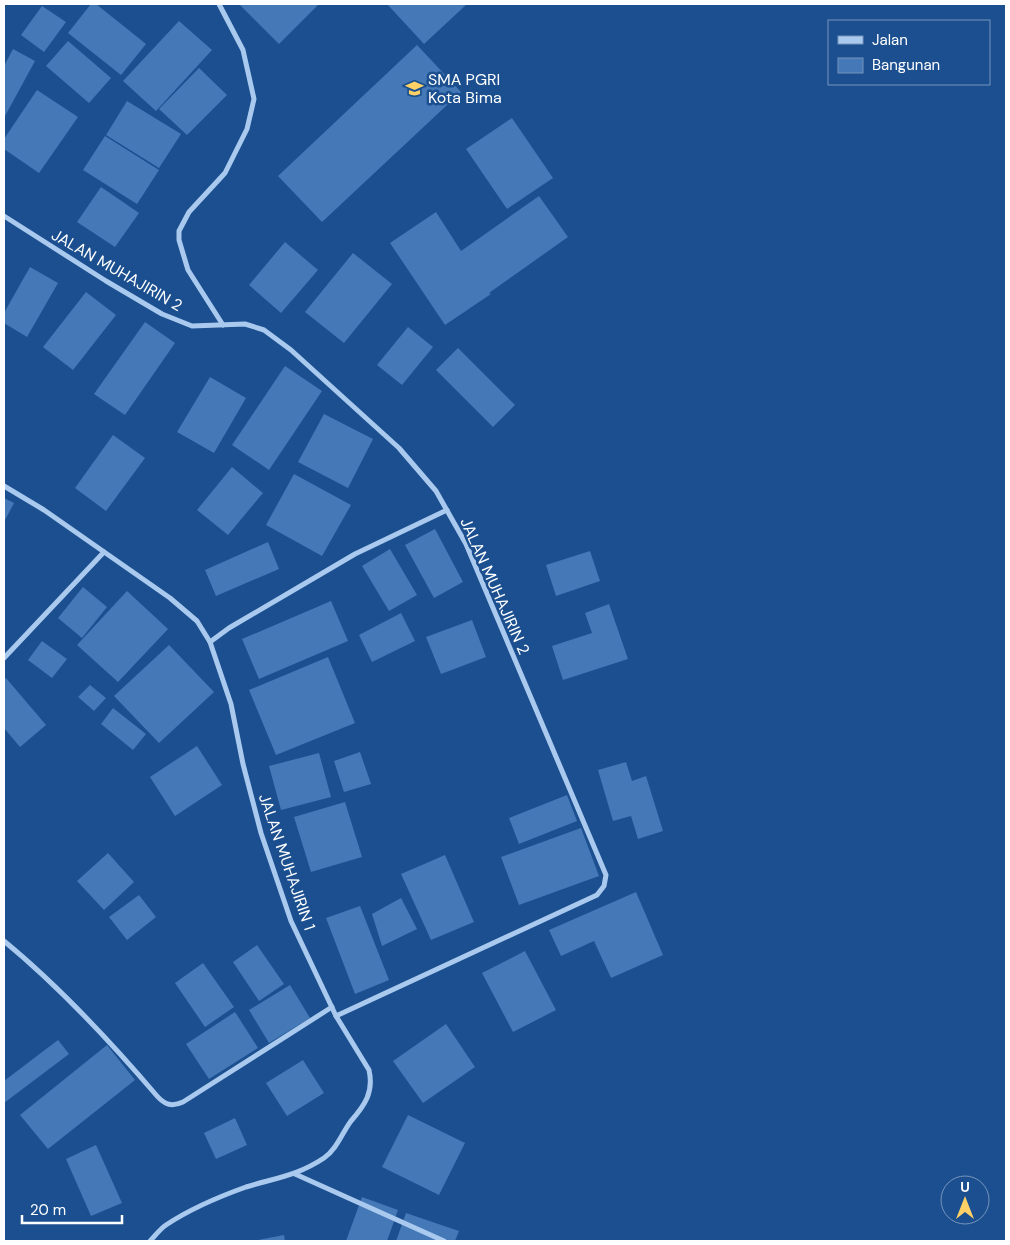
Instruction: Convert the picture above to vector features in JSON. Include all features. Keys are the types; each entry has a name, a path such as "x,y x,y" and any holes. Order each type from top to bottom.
{"street":[{"name":"JALAN MUHAJIRIN 2","path":"219,4 243,50 254,99 247,130 225,173 189,212 179,231 179,240 188,270 223,325"},
{"name":"JALAN MUHAJIRIN 2","path":"4,216 162,314 192,326 245,324 264,330 291,350 399,448 436,491 466,544 567,782 606,876 603,890 597,895 336,1016"},
{"name":"JALAN MUHAJIRIN 1","path":"4,486 44,510 170,598 197,622 210,642 231,704 242,764 261,833 291,920 336,1016 369,1070 371,1079 370,1092 365,1104 326,1157 295,1174 246,1187 205,1203 164,1226 150,1241"},
{"path":"210,642 229,628 355,554 447,510"},
{"path":"4,658 104,552"},
{"path":"4,941 38,970 123,1056 157,1096 170,1105 183,1102 332,1007"},
{"path":"295,1174 444,1241"}],"building":[{"path":"91,4 96,4 146,44 121,75 68,33"},
{"path":"239,4 319,4 279,44"},
{"path":"387,4 467,4 424,44"},
{"path":"42,6 66,22 44,52 21,35"},
{"path":"179,21 212,50 156,111 123,81"},
{"path":"68,41 111,78 89,103 46,66"},
{"path":"417,45 461,92 322,222 278,176"},
{"path":"13,49 35,61 5,116 4,66"},
{"path":"199,68 227,95 187,135 159,109"},
{"path":"37,90 78,117 39,173 4,149 4,139"},
{"path":"127,101 181,134 159,168 106,135"},
{"path":"512,118 553,178 507,209 466,149"},
{"path":"105,136 159,170 137,204 83,170"},
{"path":"101,187 139,213 115,247 77,222"},
{"path":"539,196 568,237 489,293 491,294 445,325 390,243 436,212 461,251"},
{"path":"285,242 318,270 281,313 249,285"},
{"path":"353,253 392,284 344,343 305,312"},
{"path":"30,267 58,283 27,337 4,323 4,313"},
{"path":"86,292 116,315 73,370 43,347"},
{"path":"145,322 175,343 125,415 94,394"},
{"path":"408,327 433,347 402,385 377,365"},
{"path":"458,348 515,405 493,427 436,370"},
{"path":"285,366 322,391 269,470 232,445"},
{"path":"210,377 246,398 214,453 177,432"},
{"path":"324,414 373,439 348,488 298,462"},
{"path":"113,435 145,458 106,511 75,488"},
{"path":"232,467 263,493 228,535 197,510"},
{"path":"294,474 351,505 322,556 266,525"},
{"path":"4,498 14,503 4,522"},
{"path":"435,529 463,582 434,598 405,545"},
{"path":"268,542 279,569 216,596 205,570"},
{"path":"390,549 417,595 389,611 362,566"},
{"path":"590,551 600,581 556,596 546,565"},
{"path":"83,587 107,607 82,638 58,618"},
{"path":"127,591 168,629 118,682 77,645"},
{"path":"331,601 348,641 259,679 242,639"},
{"path":"609,604 628,659 563,680 552,646 592,633 585,613"},
{"path":"401,613 415,641 372,662 359,635"},
{"path":"472,620 486,657 441,674 426,637"},
{"path":"42,641 67,659 52,678 28,660"},
{"path":"169,645 214,692 159,743 114,696"},
{"path":"328,657 355,723 276,755 249,690"},
{"path":"6,678 46,725 20,747 4,728 4,680"},
{"path":"90,685 106,698 94,711 78,697"},
{"path":"113,708 146,734 133,750 101,724"},
{"path":"197,746 222,785 175,816 150,777"},
{"path":"360,752 371,784 344,792 334,761"},
{"path":"319,753 331,797 281,810 269,766"},
{"path":"626,762 632,781 646,776 663,831 638,839 631,816 613,821 598,770"},
{"path":"567,795 577,821 519,844 509,818"},
{"path":"345,802 362,857 311,872 294,817"},
{"path":"581,828 599,876 519,905 501,857"},
{"path":"108,853 134,882 104,910 77,881"},
{"path":"445,855 474,922 431,940 401,874"},
{"path":"636,892 663,955 611,978 594,941 561,956 549,930"},
{"path":"139,895 156,917 127,940 109,917"},
{"path":"401,898 417,929 382,946 372,914"},
{"path":"360,906 389,980 355,994 326,918"},
{"path":"257,945 284,984 259,1001 233,962"},
{"path":"525,951 556,1010 513,1032 482,973"},
{"path":"203,963 234,1007 205,1027 175,983"},
{"path":"290,985 310,1018 269,1043 249,1010"},
{"path":"235,1012 258,1048 209,1079 186,1044"},
{"path":"446,1024 475,1067 423,1103 393,1061"},
{"path":"58,1040 69,1054 4,1103 4,1081"},
{"path":"107,1045 135,1080 48,1149 20,1115"},
{"path":"303,1060 324,1093 287,1116 266,1083"},
{"path":"408,1115 465,1143 439,1195 382,1167"},
{"path":"235,1118 247,1145 216,1159 204,1133"},
{"path":"96,1145 122,1203 91,1216 66,1159"},
{"path":"362,1197 398,1210 387,1241 346,1241"},
{"path":"406,1213 459,1231 455,1241 396,1241"},
{"path":"284,1235 285,1241 258,1241 258,1240"}],"place":[{"name":"SMA PGRI Kota Bima","path":"414,88"}]}
